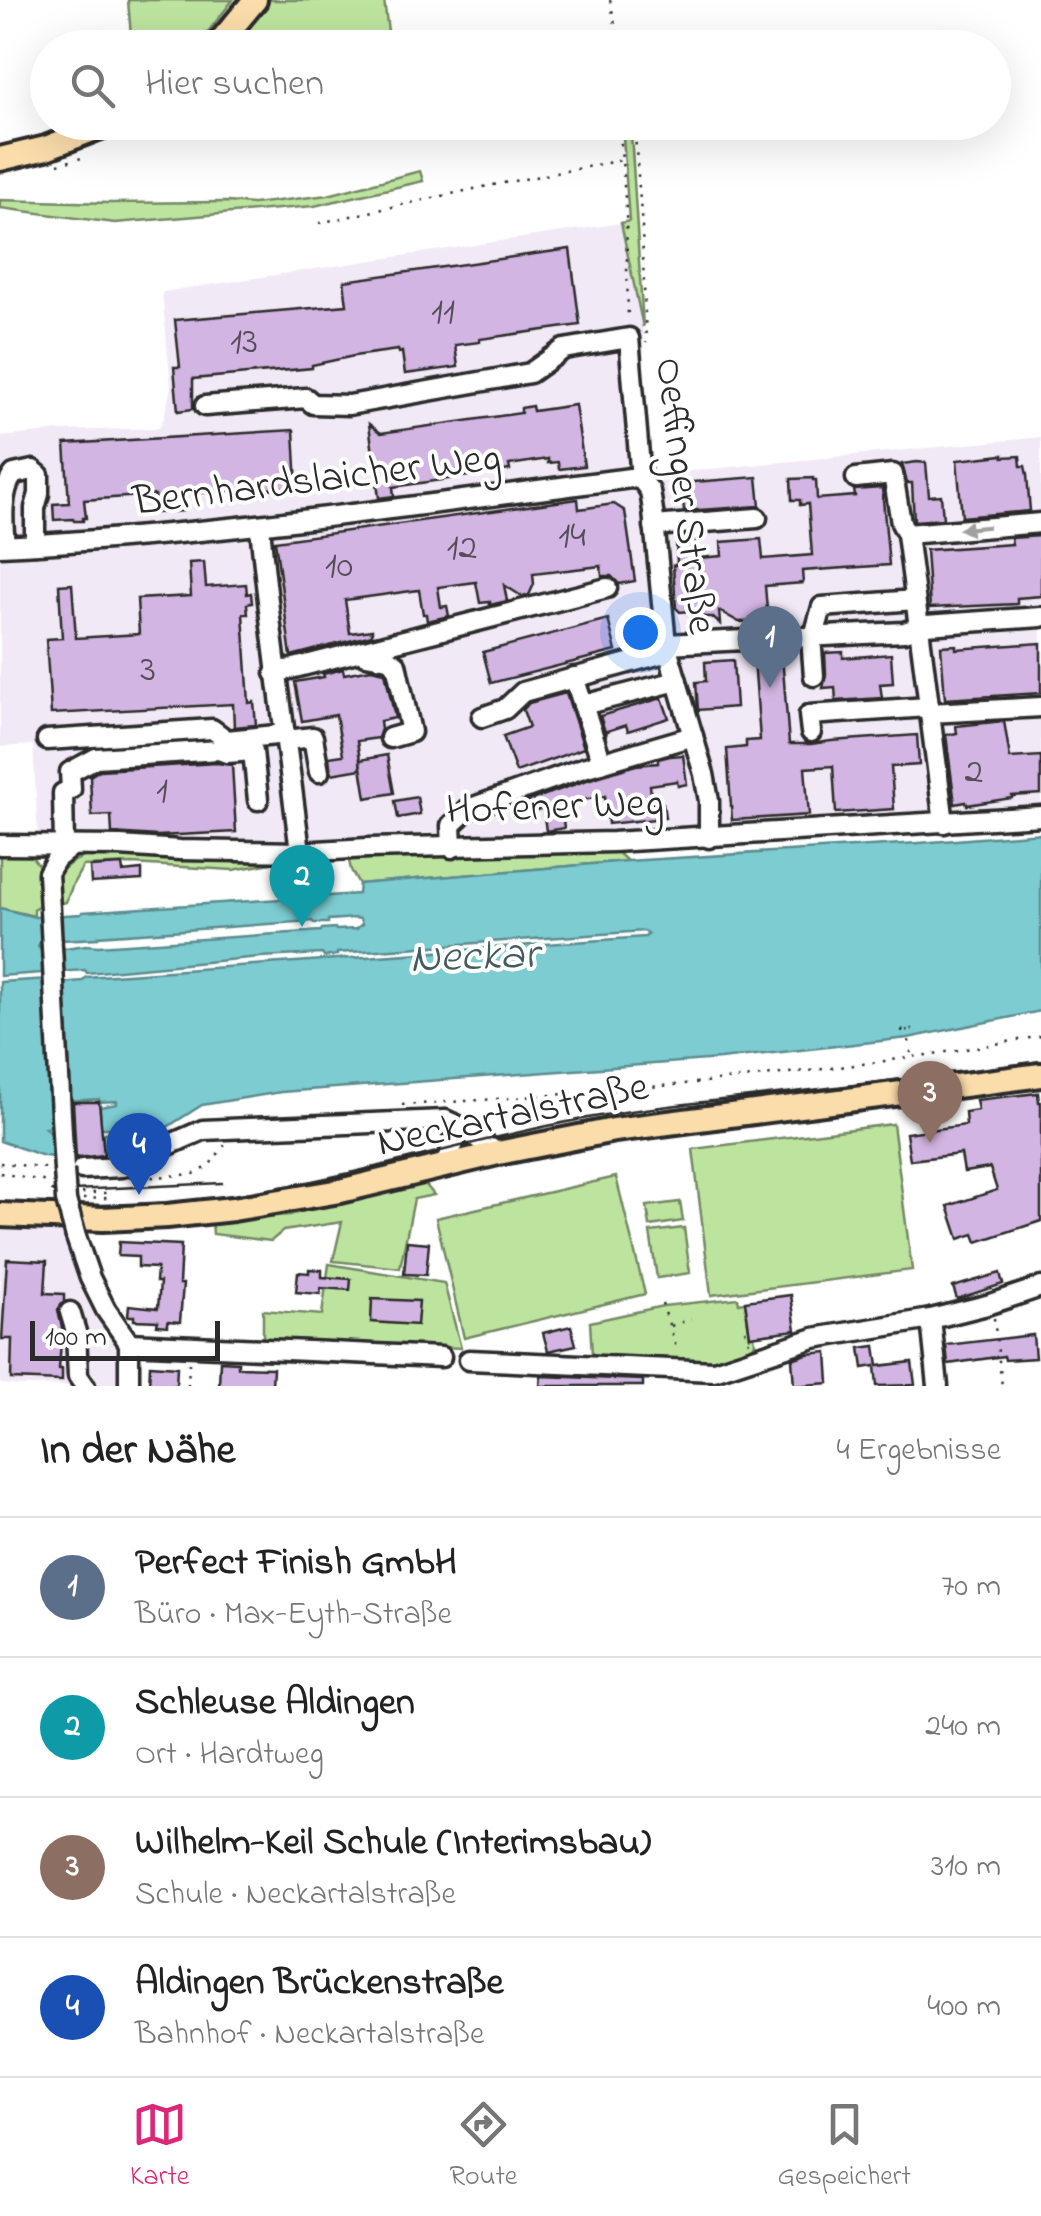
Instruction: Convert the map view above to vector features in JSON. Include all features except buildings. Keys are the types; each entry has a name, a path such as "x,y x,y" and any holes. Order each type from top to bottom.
{"main road":[{"path":"230,30 255,0"},
{"path":"0,158 67,140"},
{"name":"Neckartalstraße","path":"0,1214 103,1218 233,1209 323,1194 614,1130 1041,1074"}],"street":[{"path":"205,406 306,398 313,404 348,404 530,373 564,349 629,338"},
{"name":"Oeffinger Straße","path":"629,338 641,479 650,491 667,648 708,801 709,838"},
{"path":"2,546 8,482 14,474 33,470 39,474 40,494 35,508 35,544"},
{"path":"856,478 894,474 901,524 907,534 944,824"},
{"name":"Bernhardslaicher Weg","path":"2,546 260,526 641,479"},
{"path":"654,526 758,518"},
{"path":"907,534 1041,523"},
{"path":"260,526 275,673 300,852"},
{"path":"275,673 607,588"},
{"path":"814,676 812,636 822,607 915,600"},
{"path":"482,716 505,709 523,692 667,648 904,632 919,627 1041,617"},
{"path":"364,650 366,655 396,664 411,732 390,738"},
{"path":"574,676 602,762"},
{"path":"583,705 676,681"},
{"path":"811,732 809,715 1041,707"},
{"path":"48,740 212,729 227,740 313,737 319,772"},
{"path":"452,848 451,824 468,809 602,762 693,736"},
{"path":"128,1386 129,1343 90,1278 76,1237 74,1196 65,1174 48,873 68,846 63,793 71,789 70,772 96,758 253,751 258,800"},
{"path":"256,776 290,772"},
{"name":"Hofener Weg","path":"0,845 300,852 452,848 709,838 1041,816"},
{"path":"65,1174 138,1163 203,1130 237,1128 445,1120 498,1153"},
{"path":"443,1168 456,1140 445,1120"},
{"path":"469,1360 676,1369 716,1378 814,1338 932,1319 1041,1288"},
{"path":"70,1312 76,1332 78,1376 84,1386"},
{"path":"932,1319 938,1386"},
{"path":"129,1343 441,1357"}],"path":[{"path":"610,0 616,30"},
{"path":"620,140 629,338"},
{"path":"635,140 646,351"},
{"path":"319,223 622,160"},
{"path":"912,1058 904,1030 913,1029"},
{"path":"398,1106 780,1076 1041,1036"},
{"path":"136,1178 194,1174 208,1167 237,1128"},
{"path":"0,1162 65,1174"},
{"path":"0,1174 65,1174"},
{"path":"74,1196 108,1196 74,1196"},
{"path":"662,1304 674,1342 676,1369"},
{"path":"992,1304 1002,1386"},
{"path":"670,1326 692,1319"},
{"path":"188,1386 191,1346"}],"shaded area":[{"path":"621,223 643,327 647,475 1041,437 1041,810 511,840 38,838 33,745 0,747 0,437 159,428 171,387 162,292"},
{"path":"0,1226 61,1231 114,1343 117,1386 0,1384"}],"green space":[{"path":"128,0 233,0 209,30 130,30"},
{"path":"263,0 384,0 388,30 240,30"},
{"path":"623,140 631,140 643,327 621,223 629,221"},
{"path":"420,171 423,181 314,206 115,223 0,208 0,200 253,204 328,195"},
{"path":"614,849 627,861 359,884 348,856"},
{"path":"0,853 29,853 40,867 43,904 34,908 34,916 0,908"},
{"path":"83,857 283,857 283,861 233,870 132,864 83,866 66,902 56,905 59,875 67,865"},
{"path":"893,1124 912,1270 711,1295 693,1149"},
{"path":"616,1177 645,1294 464,1338 436,1218"},
{"path":"421,1179 434,1195 414,1199 400,1268 333,1261 342,1222 283,1231 271,1241 213,1234 212,1221 290,1215"},
{"path":"680,1202 683,1221 650,1226 647,1206"},
{"path":"684,1228 690,1273 657,1278 650,1232"},
{"path":"329,1264 444,1283 461,1348 263,1338 263,1310 322,1315"},
{"path":"738,1298 739,1303 745,1302 753,1347 713,1360 592,1355 590,1322 663,1306"}],"water":[{"name":"Neckar","path":"1041,833 1041,1011 908,1038 720,1059 281,1092 202,1105 128,1152 104,1153 102,1134 110,1128 101,1128 100,1107 117,1101 68,1101 49,1106 62,1108 63,1125 45,1128 53,1134 65,1158 44,1156 0,1141 0,982 50,979 61,983 86,977 648,934 644,931 324,957 260,957 87,973 85,970 0,976 0,908 35,917 81,914 358,894 359,884 627,861","holes":["360,919 362,924 356,929 86,945 44,951 38,946 41,941 98,936"]}],"tram line":[{"path":"0,1202 117,1205 205,1199 327,1178 605,1115 1041,1061"},
{"path":"52,1191 222,1183"}],"place":[{"name":"Perfect Finish GmbH","path":"770,688"},
{"name":"Schleuse Aldingen","path":"302,927"},
{"name":"Wilhelm-Keil Schule (Interimsbau)","path":"930,1143"},
{"name":"Aldingen Brückenstraße","path":"139,1195"}]}
